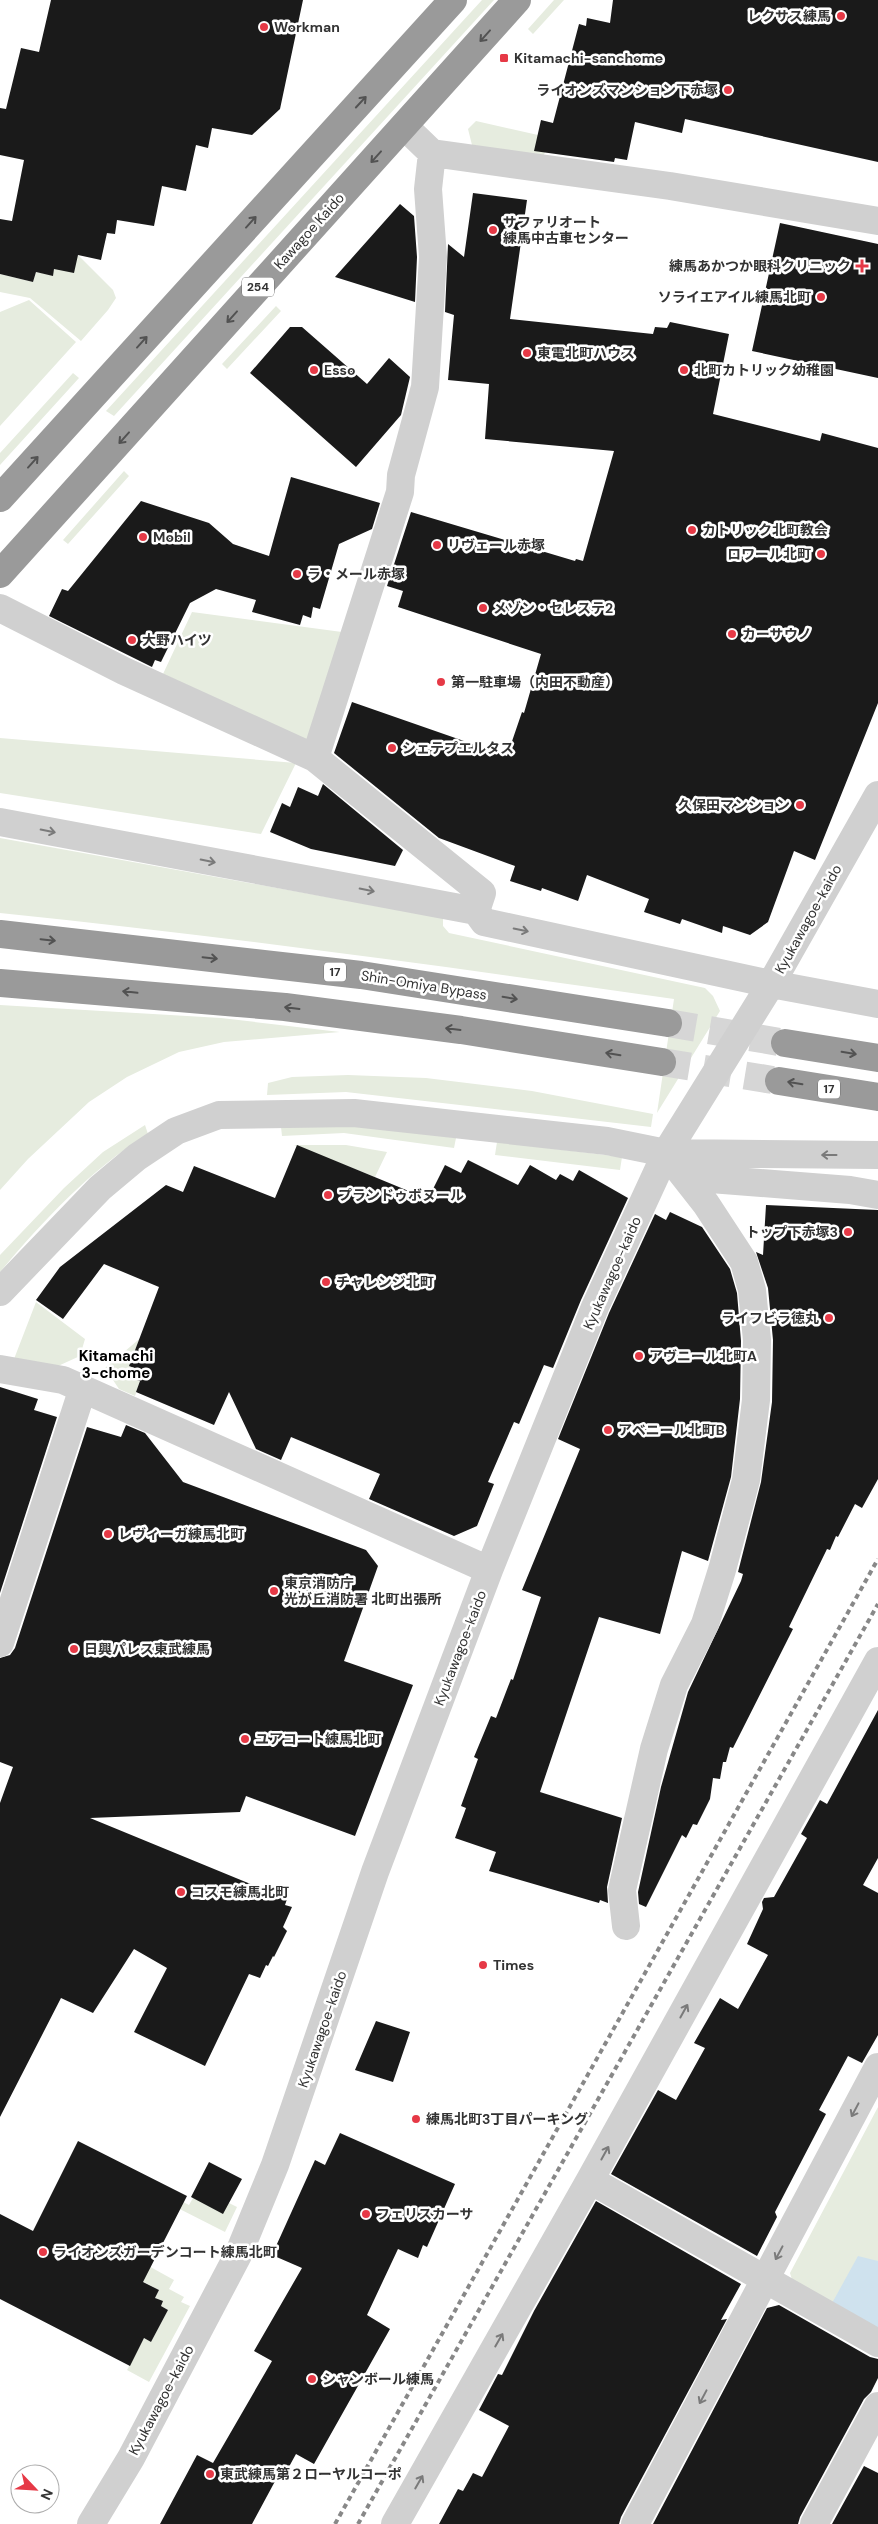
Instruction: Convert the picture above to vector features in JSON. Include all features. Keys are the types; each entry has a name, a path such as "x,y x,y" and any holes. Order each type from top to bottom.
{"highway":[{"path":"0,498 453,0"},
{"name":"Kawagoe Kaido","path":"0,574 517,0"},
{"name":"Shin-Omiya Bypass","path":"0,934 361,975 668,1023"},
{"path":"0,982 285,1008 461,1030 662,1062"},
{"path":"785,1042 878,1058"},
{"name":"17","path":"779,1081 878,1097"}],"street":[{"path":"404,126 432,153 670,186 878,221"},
{"path":"314,758 400,492 401,475 424,387 433,257 428,189 432,153"},
{"path":"0,608 124,671 314,758 482,893 476,911"},
{"name":"Kyukawagoe-kaido","path":"91,2524 131,2458 238,2255 275,2165 375,1872 489,1570 595,1307 666,1153 771,984 878,795"},
{"path":"0,822 476,911 484,922 771,984 878,1004"},
{"path":"0,1292 100,1188 137,1157 176,1131 219,1116 354,1113 607,1141 666,1153 878,1155"},
{"path":"626,1926 622,1890 654,1749 674,1685 705,1624 722,1570 746,1480 756,1400 757,1340 752,1290 744,1262 706,1204 666,1153"},
{"path":"685,1177 850,1190 878,1195"},
{"path":"0,1369 63,1380 83,1388 489,1570"},
{"path":"0,1643 83,1388"},
{"path":"395,2524 874,1676"},
{"path":"635,2524 878,2067"},
{"path":"590,2180 878,2343"},
{"path":"814,2524 878,2406"}],"shaded area":[{"path":"482,0 494,0 114,416 106,411"},
{"path":"554,0 564,0 533,34 528,29"},
{"path":"476,121 538,135 546,149 543,158 472,145 468,129"},
{"path":"78,255 113,290 116,298 81,341 30,298 0,292 0,274 33,282 36,272 52,275 54,269"},
{"path":"29,300 76,342 0,426 0,312"},
{"path":"276,306 281,311 227,369 222,364"},
{"path":"73,373 79,378 0,465 0,453"},
{"path":"124,471 129,476 68,544 63,540"},
{"path":"192,612 342,632 309,741 163,674"},
{"path":"0,738 296,763 261,834 0,793"},
{"path":"0,838 443,918 443,926 449,933 705,988 713,996 720,1011 657,1113 674,999 253,942 0,913"},
{"path":"0,1005 221,1018 340,1032 224,1042 179,1052 127,1077 89,1102 28,1159 0,1190"},
{"path":"348,1075 426,1078 532,1091 653,1114 651,1127 346,1092 267,1095 268,1083 292,1077"},
{"path":"321,1124 395,1129 456,1138 454,1148 344,1133 282,1136 281,1127"},
{"path":"145,1125 148,1134 107,1163 87,1180 33,1234 0,1272 0,1255 64,1188 103,1152"},
{"path":"497,1142 622,1157 620,1170 495,1155"},
{"path":"294,1145 346,1145 387,1152 375,1177"},
{"path":"36,1302 85,1339 80,1356 58,1366 14,1359"},
{"path":"150,1330 139,1340 129,1366 137,1369 134,1378 140,1381 135,1396 119,1389 105,1368"},
{"path":"878,2107 878,2332 793,2283 790,2273"},
{"path":"162,2191 189,2205 193,2198 229,2203 237,2207 225,2232 158,2198"},
{"path":"145,2264 174,2280 169,2289 184,2297 181,2302 190,2306 149,2382 127,2370 144,2338 151,2342 168,2310 161,2306 162,2303 155,2298 159,2290 138,2279"}],"water":[{"path":"858,2256 878,2261 878,2332 831,2305"}],"building":[{"path":"51,0 303,0 280,109 252,135 212,128 208,148 196,145 186,191 162,186 154,226 117,220 115,234 107,233 101,260 78,255 74,273 54,269 53,276 36,272 33,282 0,274 0,219 12,221 24,160 0,155 0,108 6,109 21,48 39,52"},
{"name":"ライオンズマンション下赤塚","path":"613,0 878,0 878,162 685,119 682,133 635,122 627,160 615,158 614,162 534,151 541,120 553,123 579,24 586,26 587,18 610,23"},
{"path":"473,193 527,200 510,319 653,334 655,327 667,328 670,322 729,334 713,414 820,441 822,433 878,448 878,703 815,860 794,851 768,922 750,935 723,926 722,933 682,919 680,924 644,912 649,899 587,875 578,901 542,888 541,891 510,881 515,866 439,838 334,753 352,702 507,756 522,712 524,713 541,654 398,607 403,591 387,586 411,512 575,561 576,559 583,561 614,451 485,439 489,384 448,380 454,315 445,312 448,244 464,257"},
{"path":"400,204 414,216 417,257 415,302 335,277"},
{"name":"ソライエアイル練馬北町","path":"780,223 878,244 878,378 752,351"},
{"path":"290,327 302,327 367,384 389,358 410,377 401,415 356,467 250,373"},
{"path":"291,477 380,503 372,529 339,544 320,609 313,607 311,618 303,615 300,625 252,612 256,600 216,589 190,603 161,662 155,660 152,667 49,616 62,589 68,591 141,501 209,523 233,544 269,556"},
{"path":"323,784 403,850 395,866 311,849 270,832 282,803 290,807 298,787 318,796"},
{"path":"297,1145 428,1199 445,1165 461,1173 468,1160 518,1185 530,1165 556,1180 560,1174 573,1181 579,1170 628,1198 581,1300 553,1368 544,1365 519,1424 514,1422 488,1482 494,1484 477,1526 454,1536 369,1499 380,1474 291,1437 281,1460 256,1449 229,1392 214,1425 136,1392 140,1381 134,1379 137,1369 129,1366 159,1287 104,1264 63,1319 36,1300 60,1267 166,1185 183,1192 194,1166 275,1198"},
{"path":"766,1205 878,1210 878,1479 862,1508 855,1504 830,1550 827,1549 789,1627 793,1629 733,1748 730,1747 726,1762 723,1762 720,1779 713,1778 710,1799 697,1825 693,1824 686,1838 682,1835 646,1907 639,1904 638,1892 661,1787 688,1692 741,1581 743,1574 738,1572 761,1482 772,1402 773,1340 768,1288 756,1252 763,1255"},
{"path":"670,1212 702,1227 730,1269 737,1293 741,1341 740,1399 731,1477 708,1561 682,1551 660,1634 599,1617 540,1792 622,1818 607,1887 608,1903 600,1900 599,1903 489,1871 496,1852 455,1838 466,1808 461,1806 478,1759 474,1757 491,1716 496,1718 511,1679 513,1680 541,1597 522,1590 580,1449 558,1439 609,1313 655,1214 666,1220"},
{"path":"0,1387 38,1399 34,1410 57,1417 0,1593"},
{"path":"126,1425 145,1433 183,1482 366,1550 378,1566 344,1661 413,1685 355,1836 246,1796 240,1812 90,1818 287,1899 285,1905 292,1907 283,1927 287,1931 274,1957 268,1966 266,1965 260,1978 249,1974 205,2066 134,2032 167,1968 134,1949 93,2013 61,1998 0,2117 0,1803 13,1767 0,1762 0,1658 10,1655 15,1648 87,1427 121,1437"},
{"path":"878,1710 878,1858 863,1885 878,1893 878,2035 862,2063 848,2056 819,2110 826,2114 775,2212 777,2217 757,2256 611,2174 658,2090 676,2100 705,2048 694,2043 720,1998 738,2009 768,1955 747,1944 763,1909 762,1902 764,1898 774,1897 807,1838 801,1834 820,1800 827,1804"},
{"path":"376,2021 410,2032 393,2082 355,2070"},
{"path":"340,2133 455,2184 427,2247 423,2245 418,2258 398,2249 367,2315 390,2329 314,2464 296,2454 285,2474 280,2472 252,2524 160,2524 197,2455 213,2463 272,2361 254,2351 302,2268 272,2255 315,2160 325,2165"},
{"name":"ライオンズガーデンコート練馬北町","path":"78,2141 187,2196 143,2282 159,2290 155,2298 163,2301 161,2306 168,2310 151,2342 144,2338 130,2366 0,2299 0,2214 33,2231"},
{"path":"209,2162 242,2179 223,2214 191,2197"},
{"path":"596,2201 741,2284 721,2320 727,2319 619,2524 439,2524 458,2489 463,2491 473,2473 482,2477 509,2426 479,2410 498,2374 502,2375 534,2311"},
{"path":"779,2305 870,2357 878,2359 878,2378 871,2392 864,2399 798,2524 653,2524 767,2308"},
{"path":"864,2466 878,2473 878,2524 832,2524"}],"tunnel":[{"path":"668,1023 785,1043"},
{"path":"662,1062 779,1081"}],"railway":[{"path":"335,2524 878,1559"},
{"path":"358,2524 878,1604"}],"place":[{"name":"レクサス練馬","path":"841,16"},
{"name":"Workman","path":"264,27"},
{"name":"Kitamachi-sanchome","path":"504,58"},
{"name":"ライオンズマンション下赤塚","path":"728,90"},
{"name":"サファリオート 練馬中古車センター","path":"493,230"},
{"name":"練馬あかつか眼科クリニック","path":"862,266"},
{"name":"ソライエアイル練馬北町","path":"821,297"},
{"name":"東電北町ハウス","path":"527,353"},
{"name":"Esso","path":"314,370"},
{"name":"北町カトリック幼稚園","path":"684,370"},
{"name":"カトリック北町教会","path":"692,530"},
{"name":"Mobil","path":"143,537"},
{"name":"リヴェール赤塚","path":"437,545"},
{"name":"ロワール北町","path":"821,554"},
{"name":"ラ・メール赤塚","path":"297,574"},
{"name":"メゾン・セレステ2","path":"483,608"},
{"name":"カーサウノ","path":"732,634"},
{"name":"大野ハイツ","path":"132,640"},
{"name":"第一駐車場（内田不動産）","path":"441,682"},
{"name":"シェテプエルタス","path":"392,748"},
{"name":"久保田マンション","path":"800,805"},
{"name":"プランドゥボヌール","path":"328,1195"},
{"name":"トップ下赤塚3","path":"848,1232"},
{"name":"チャレンジ北町","path":"326,1282"},
{"name":"ライフビラ徳丸","path":"829,1318"},
{"name":"アヴニール北町A","path":"639,1356"},
{"name":"アベニール北町B","path":"608,1430"},
{"name":"レヴィーガ練馬北町","path":"108,1534"},
{"name":"東京消防庁 光が丘消防署 北町出張所","path":"274,1591"},
{"name":"日興パレス東武練馬","path":"74,1649"},
{"name":"ユアコート練馬北町","path":"245,1739"},
{"name":"コスモ練馬北町","path":"181,1892"},
{"name":"Times","path":"483,1965"},
{"name":"練馬北町3丁目パーキング","path":"416,2119"},
{"name":"フェリスカーサ","path":"366,2214"},
{"name":"ライオンズガーデンコート練馬北町","path":"43,2252"},
{"name":"シャンボール練馬","path":"312,2379"},
{"name":"東武練馬第２ローヤルコーポ","path":"210,2474"}],"district":[{"name":"Kitamachi 3-chome","path":"116,1364"}]}
